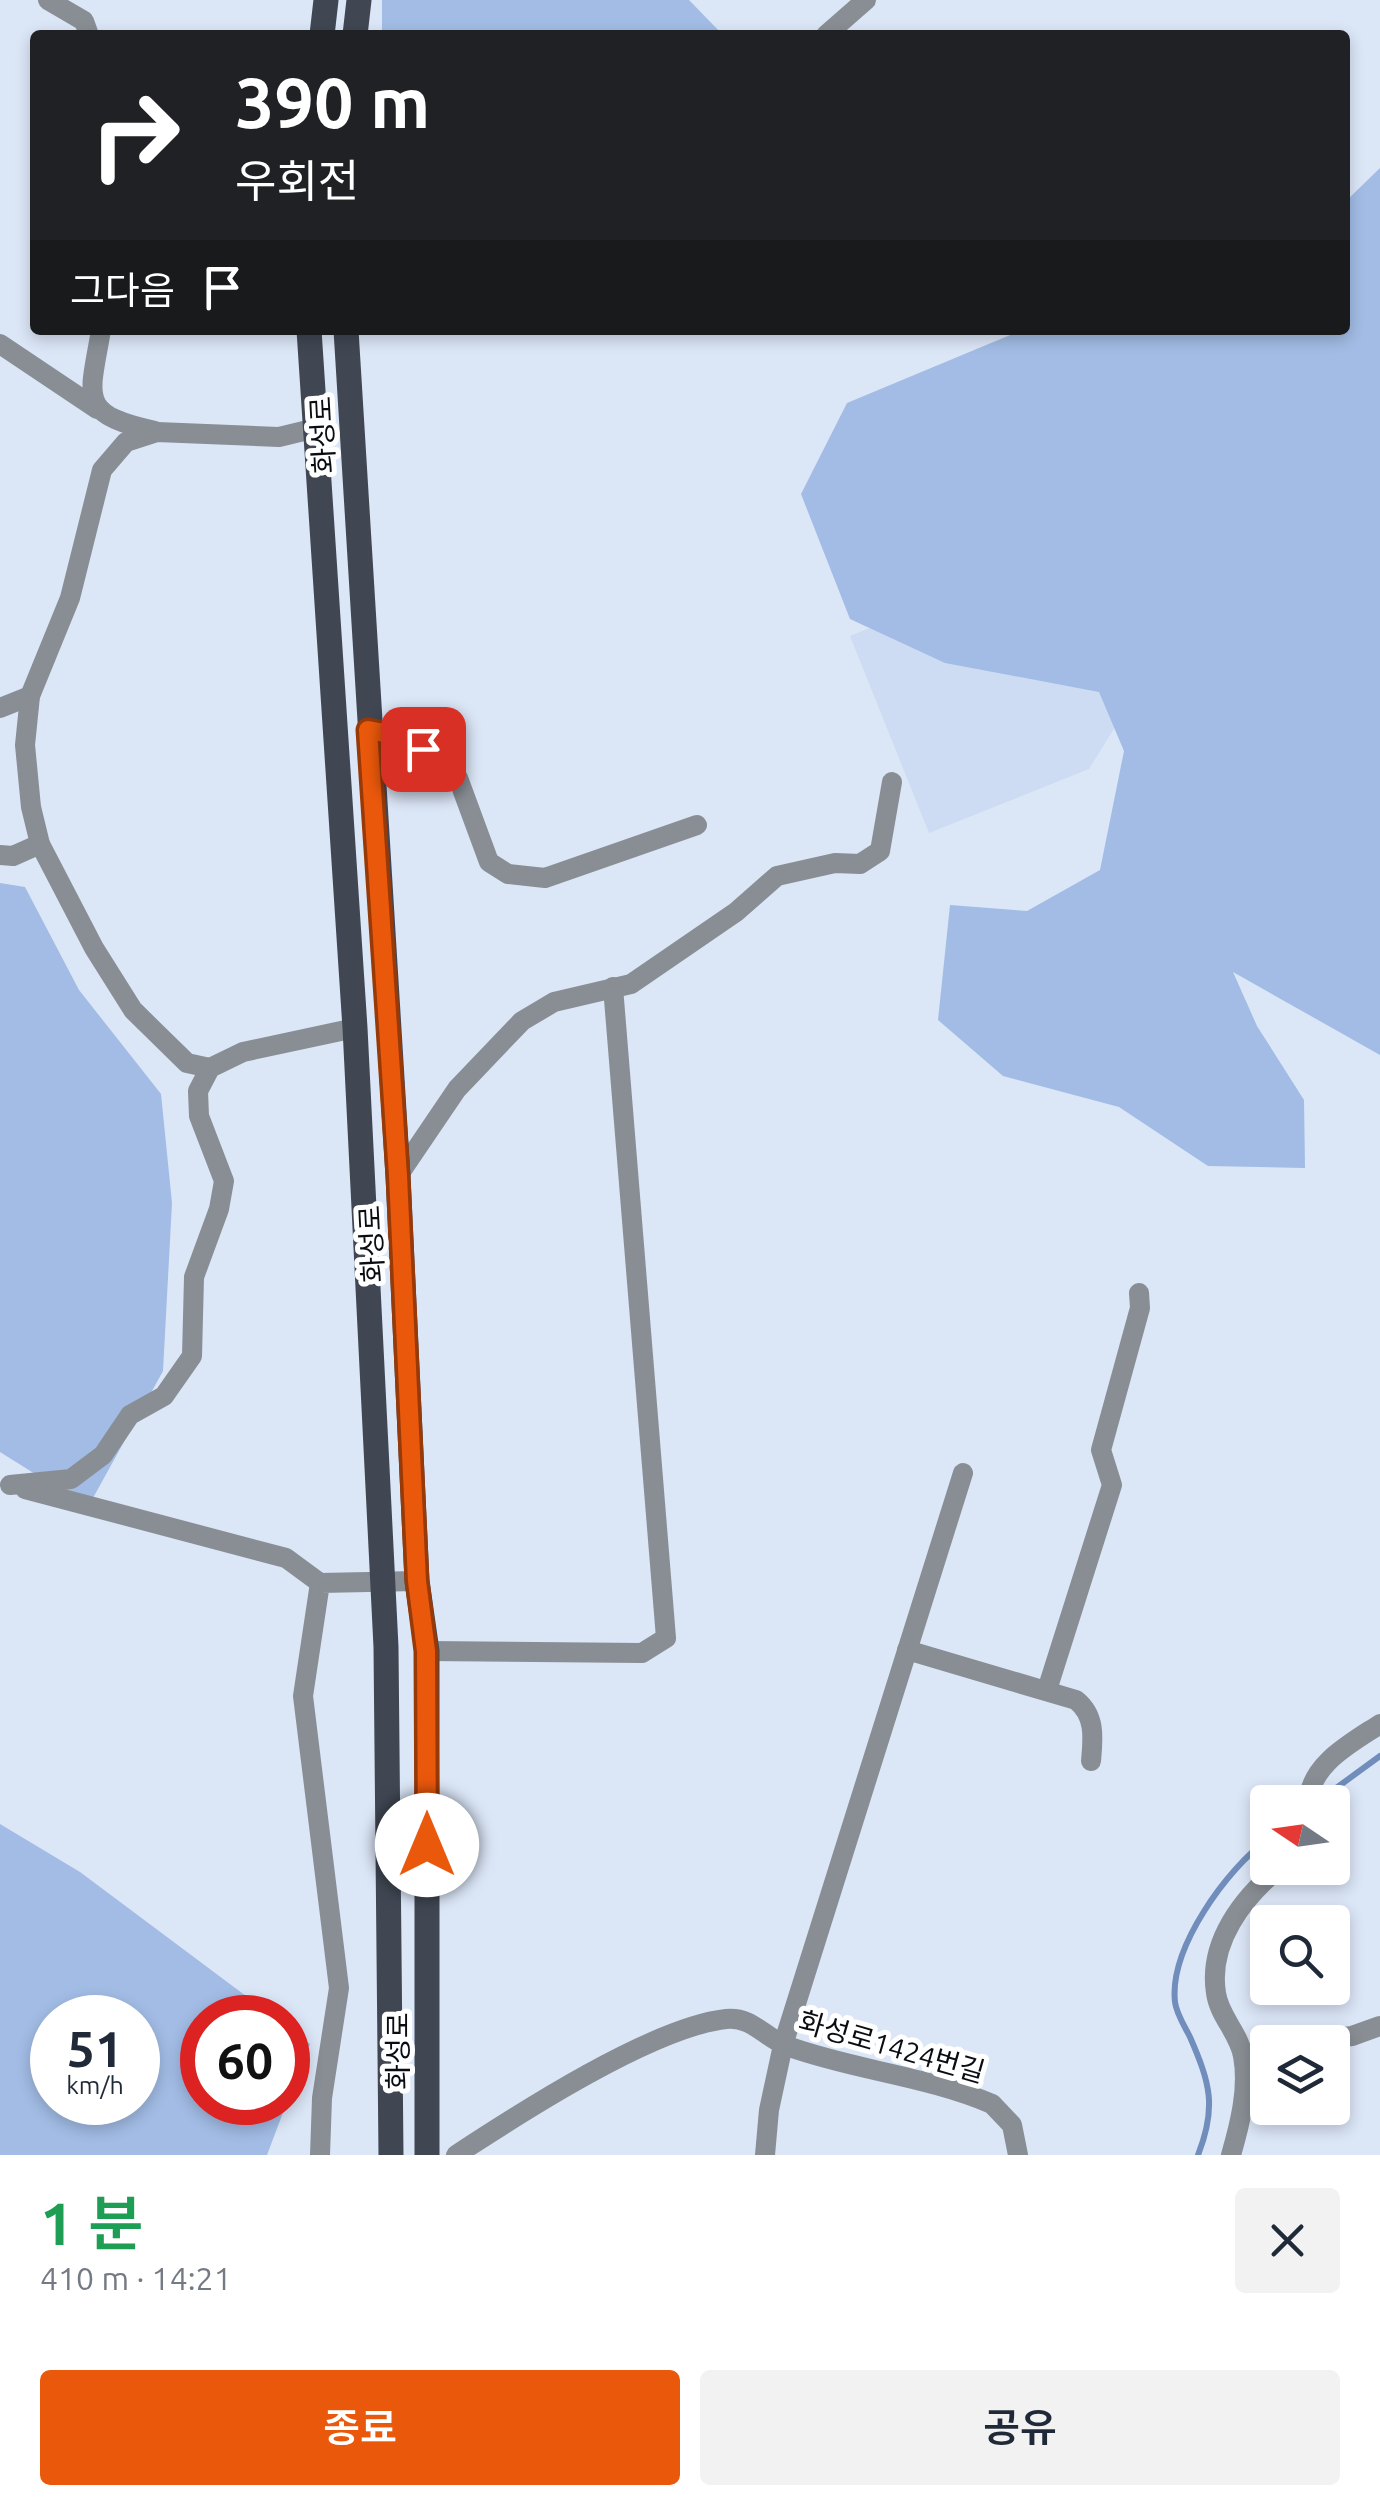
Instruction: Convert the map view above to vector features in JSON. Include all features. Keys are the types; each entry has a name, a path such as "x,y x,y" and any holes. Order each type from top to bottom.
{"main road":[{"path":"323,30 326,0"},
{"path":"356,30 360,0"},
{"name":"화성로","path":"309,335 312,429 355,1028 382,1582 391,2155"},
{"name":"화성로","path":"346,335 398,1176 417,1581 426,1651 427,2155"}],"street":[{"path":"48,0 84,21 88,30"},
{"path":"832,30 866,0"},
{"path":"97,408 89,383 100,335"},
{"path":"0,344 121,424 157,432 279,437 312,429"},
{"path":"157,432 126,442 102,470 70,598 30,696 26,745 40,844 94,948 133,1010 187,1064 210,1068 243,1052 355,1028"},
{"path":"0,708 30,696"},
{"path":"368,730 406,737 458,778 489,862 508,874 545,878 697,825"},
{"path":"398,1176 458,1089 522,1020 554,1002 631,984 666,964 778,876 802,867 860,864 880,852 892,782"},
{"path":"0,855 13,856 40,844"},
{"path":"426,1651 642,1652 666,1638 613,988"},
{"path":"5,1483 71,1479 104,1455 130,1414 164,1396 192,1356 194,1277 219,1209 224,1181 199,1116 198,1091 210,1068"},
{"path":"1046,1690 1112,1485 1100,1450 1140,1308 1139,1293"},
{"path":"766,2155 769,2110 783,2044 964,1473"},
{"path":"5,1483 286,1558 320,1583 417,1581"},
{"path":"320,1583 302,1696 339,1988 322,2098 320,2155"},
{"path":"907,1650 1046,1690 1088,1710 1091,1762"},
{"path":"1310,1785 1321,1768 1380,1724"},
{"path":"1231,2155 1241,2111 1244,2062 1235,2030 1219,2004 1216,1974 1230,1919 1262,1885"},
{"name":"화성로1424번길","path":"456,2155 551,2096 690,2027 731,2018 747,2021 783,2044 992,2104 1004,2111 1012,2125 1018,2155"},
{"path":"1350,2036 1380,2026"},
{"path":"1244,2062 1250,2059"}],"shaded area":[{"path":"382,0 689,0 718,30 382,30"},
{"path":"1380,168 1380,1055 1233,972 1257,1026 1304,1100 1305,1168 1208,1166 1119,1107 1003,1076 938,1020 950,905 1027,911 1100,870 1124,751 1099,692 945,663 850,619 801,494 847,403 1010,335 1350,335 1350,197"},
{"path":"1130,522 1174,632 1089,769 929,833 850,636"},
{"path":"0,883 25,887 79,990 161,1094 172,1203 163,1371 88,1507 0,1452"},
{"path":"0,1824 80,1872 245,1995 180,1995 180,2125 278,2125 267,2155 0,2155"}],"waterway":[{"path":"1340,1785 1380,1756"},
{"path":"1198,2155 1208,2123 1209,2095 1176,2006 1176,1981 1181,1958 1204,1912 1250,1854"}],"route":[{"path":"423,749 406,737 368,730 398,1176 417,1581 426,1651 427,1845"}]}
